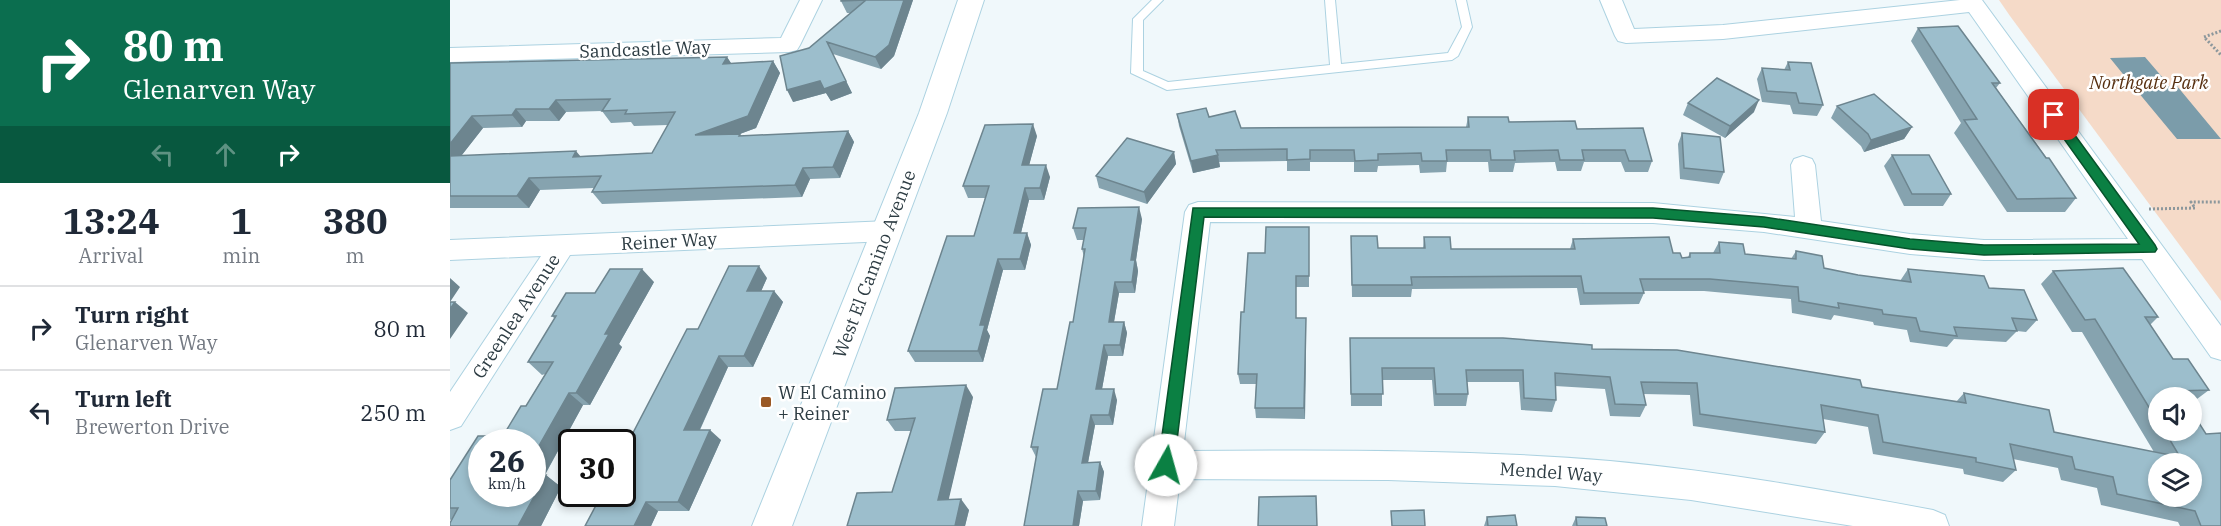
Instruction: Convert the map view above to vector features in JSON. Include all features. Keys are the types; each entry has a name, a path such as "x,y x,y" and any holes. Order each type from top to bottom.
{"main road":[{"name":"West El Camino Avenue","path":"772,526 933,113 971,0"}],"street":[{"name":"Sandcastle Way","path":"450,54 789,45 811,0"},
{"path":"1611,0 1626,36 1723,32 1972,2 2221,348"},
{"path":"1803,165 1809,228"},
{"path":"1158,526 1198,212 1653,213 1719,217 1910,244 1984,250 2150,249"},
{"name":"Reiner Way","path":"450,250 888,231"},
{"name":"Greenlea Avenue","path":"450,417 562,246"},
{"name":"Mendel Way","path":"1166,465 1378,465 1487,468 1610,476 1821,504 1933,526"}],"lane":[{"path":"1158,0 1138,19 1137,73 1167,86 1452,56 1467,27 1461,0"},
{"path":"1330,0 1336,68"}],"path":[{"path":"2221,31 2204,37 2221,55"},
{"path":"2121,209 2195,208 2191,202 2221,202"}],"green space":[{"name":"Northgate Park","path":"1999,0 2221,0 2221,301 2010,16"}],"water":[{"path":"2145,57 2163,78 2127,79 2110,58"},
{"path":"2133,86 2177,86 2221,139 2177,139"}],"building":[{"path":"866,0 904,0 889,45 875,57 827,42 846,81 824,89 820,81 787,90 780,56 809,48"},
{"path":"1958,26 2000,83 1992,83 2076,198 2017,199 1964,120 1977,119 1918,28"},
{"path":"727,57 723,64 773,61 748,116 695,135 740,134 739,136 848,131 833,167 803,168 795,185 592,192 601,176 529,178 517,196 450,196 450,156 576,151 573,157 652,153 675,112 625,114 627,110 602,111 610,99 556,100 549,109 516,109 512,115 472,116 450,144 450,63"},
{"path":"1788,62 1811,63 1823,105 1799,103 1796,93 1767,91 1762,68 1790,70"},
{"path":"1717,78 1759,100 1730,126 1688,103"},
{"path":"1874,94 1912,127 1871,140 1868,134 1837,106"},
{"path":"1206,108 1209,117 1235,111 1241,128 1469,127 1468,117 1508,117 1509,122 1575,121 1577,129 1643,128 1652,161 1629,161 1625,150 1582,150 1584,160 1560,160 1558,150 1514,151 1515,160 1491,160 1490,150 1446,150 1447,161 1422,161 1421,153 1378,154 1378,160 1355,161 1354,150 1310,150 1310,159 1287,160 1287,149 1216,150 1218,155 1191,161 1177,114"},
{"path":"1033,124 1022,165 1046,165 1040,188 1025,188 1014,233 1027,233 1020,259 998,259 980,325 985,325 978,351 908,351 947,236 974,236 989,186 963,186 985,125"},
{"path":"1682,133 1720,137 1724,172 1684,168"},
{"path":"1127,138 1174,152 1144,192 1096,176"},
{"path":"1892,155 1929,155 1951,194 1912,194"},
{"path":"1139,207 1131,260 1135,260 1132,282 1115,282 1109,322 1124,322 1120,345 1104,345 1096,389 1114,389 1109,415 1091,415 1082,463 1100,462 1096,491 1078,491 1073,526 1024,526 1038,447 1031,447 1043,389 1057,389 1070,322 1073,322 1085,249 1082,249 1086,228 1073,228 1078,208"},
{"path":"1266,227 1309,227 1309,276 1296,276 1296,318 1306,318 1304,408 1255,408 1257,374 1238,374 1241,312 1244,312 1248,253 1265,253"},
{"path":"1351,236 1377,236 1378,248 1425,248 1424,237 1450,237 1451,249 1575,249 1573,239 1669,237 1673,253 1680,253 1682,258 1690,257 1690,253 1720,253 1719,242 1743,244 1745,254 1796,259 1796,251 1822,256 1824,268 1858,275 1911,282 1908,269 1984,276 1989,288 2024,290 2037,320 2012,318 2017,331 1954,327 1957,336 1920,331 1916,318 1883,314 1882,310 1838,303 1839,308 1799,301 1798,287 1710,279 1640,279 1644,293 1584,293 1581,276 1411,277 1412,285 1352,285"},
{"path":"729,266 759,266 747,291 774,291 744,356 719,356 684,430 710,430 678,502 646,502 634,526 585,526 595,507 636,507 635,429 687,329 698,329"},
{"path":"2123,268 2158,317 2145,317 2173,359 2188,359 2209,390 2202,390 2202,387 2148,387 2148,406 2095,319 2085,320 2053,271"},
{"path":"610,269 642,269 605,334 609,334 576,393 569,393 546,433 546,429 507,429 521,406 526,406 553,362 528,362 556,316 552,316 566,293 595,293"},
{"path":"1350,338 1503,338 1592,345 1592,349 1677,350 1860,380 1862,387 1966,403 1964,393 2049,410 2054,432 2160,453 2148,453 2148,501 2117,494 2113,477 2075,469 2072,457 2010,444 2016,470 1976,462 1976,458 1883,442 1878,415 1821,405 1825,432 1700,414 1697,383 1641,382 1646,405 1615,404 1610,377 1555,373 1556,400 1524,398 1523,370 1466,370 1468,394 1436,394 1434,368 1382,368 1383,394 1351,394"},
{"path":"966,385 938,500 961,499 955,526 847,526 857,493 892,492 915,418 887,420 895,388"},
{"path":"2202,428 2206,434 2221,433 2221,526 2201,526 2195,511 2177,507 2202,507 2202,453 2178,453 2171,441 2202,441"},
{"path":"468,452 468,507 528,507 518,526 450,526 458,508 450,508 450,480"},
{"path":"1316,496 1317,526 1258,526 1259,497"},
{"path":"1424,510 1425,526 1392,526 1391,511"},
{"path":"1515,515 1517,526 1488,526 1487,517"},
{"path":"1576,517 1605,518 1607,526 1577,526"}],"place":[{"name":"W El Camino + Reiner","path":"766,402"}],"route":[{"path":"1166,465 1198,212 1653,213 1764,222 1910,244 1984,250 2150,249 2054,115"}]}
